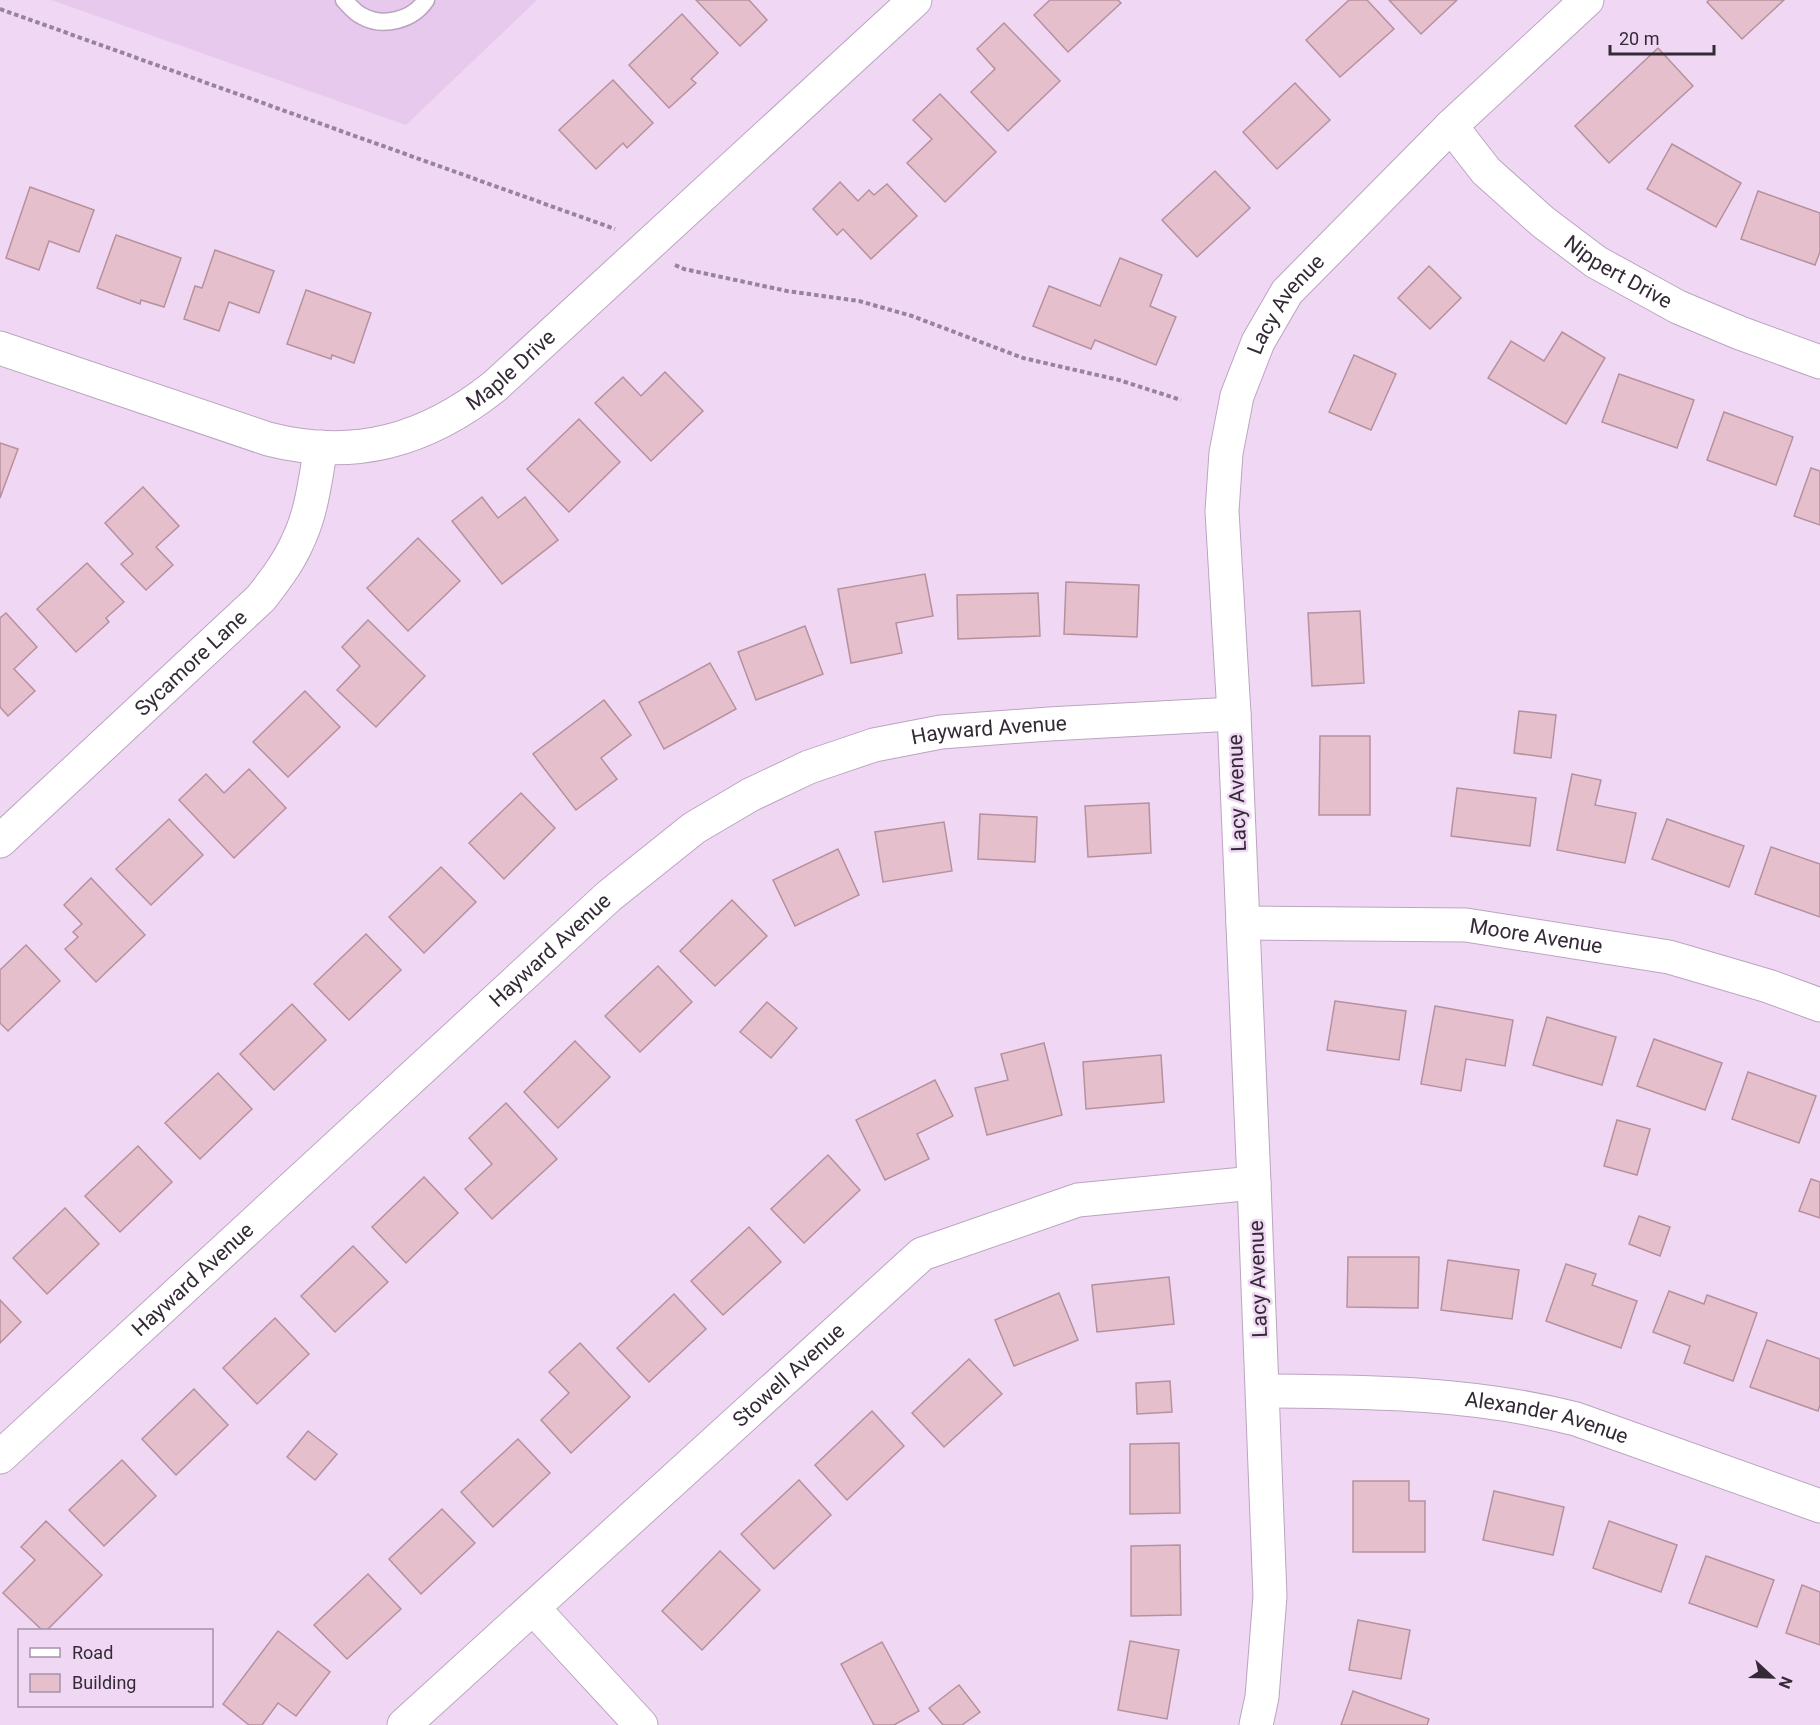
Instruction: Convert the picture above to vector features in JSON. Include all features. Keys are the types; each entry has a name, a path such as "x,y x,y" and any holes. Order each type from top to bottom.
{"street":[{"name":"Maple Drive","path":"0,348 290,445 355,447 381,443 427,429 453,417 495,386 915,0"},
{"name":"Lacy Avenue","path":"1256,1725 1262,1697 1270,1596 1234,714 1222,511 1226,453 1237,396 1258,342 1287,292 1451,126 1587,0"},
{"name":"Nippert Drive","path":"1451,126 1486,171 1543,222 1596,262 1678,307 1740,333 1820,362"},
{"name":"Sycamore Lane","path":"0,840 261,598 282,570 298,542 312,500 321,447"},
{"name":"Hayward Avenue","path":"0,1457 609,896 694,828 750,795 809,767 874,746 941,732 1234,714"},
{"name":"Moore Avenue","path":"1243,923 1466,925 1669,957 1768,986 1820,1005"},
{"name":"Stowell Avenue","path":"404,1725 922,1254 1078,1200 1254,1183"},
{"name":"Alexander Avenue","path":"1263,1391 1382,1392 1494,1401 1534,1408 1576,1419 1820,1506"},
{"path":"534,1609 641,1725"}],"lane":[{"path":"344,0 361,16 383,22 406,18 426,0"}],"path":[{"path":"0,9 604,225 650,244 674,265 684,269 787,291 859,301 912,316 1023,358 1119,380 1181,400"}],"shaded area":[{"path":"51,0 537,0 406,125"}],"building":[{"path":"696,0 749,0 767,20 740,46"},
{"path":"1050,0 1118,0 1121,3 1068,52 1034,15"},
{"path":"1349,0 1367,0 1394,29 1340,77 1306,40"},
{"path":"1389,0 1457,0 1421,34"},
{"path":"1709,0 1784,0 1742,39 1707,2"},
{"path":"682,14 718,53 691,79 696,83 669,108 629,65"},
{"path":"1004,23 1060,81 1008,131 971,92 995,69 977,49"},
{"path":"1658,48 1693,86 1609,163 1575,126"},
{"path":"613,80 653,123 627,148 623,143 596,169 559,130"},
{"path":"1295,83 1330,120 1277,169 1243,132"},
{"path":"940,94 996,152 945,202 907,163 932,139 913,120"},
{"path":"1672,144 1741,183 1716,227 1647,189"},
{"path":"1215,171 1250,208 1197,257 1162,220"},
{"path":"840,182 858,201 869,190 874,195 887,184 917,216 871,259 843,229 837,235 813,209"},
{"path":"30,187 94,210 79,252 49,241 39,270 6,258"},
{"path":"1758,191 1820,213 1820,252 1815,265 1741,239"},
{"path":"116,235 181,258 164,307 141,300 140,304 97,288"},
{"path":"215,250 274,271 259,313 229,302 219,331 184,319 195,286 202,288"},
{"path":"1120,258 1162,275 1150,306 1176,317 1156,365 1095,340 1091,349 1033,326 1049,286 1100,306"},
{"path":"1429,266 1461,298 1430,329 1398,298"},
{"path":"306,290 371,313 354,363 332,355 331,359 287,344"},
{"path":"1562,332 1605,358 1566,424 1488,378 1511,341 1544,361"},
{"path":"1354,355 1396,374 1371,430 1329,412"},
{"path":"665,372 703,411 651,461 595,403 623,377 641,396"},
{"path":"1619,374 1694,400 1677,448 1602,422"},
{"path":"1724,412 1793,437 1776,485 1707,460"},
{"path":"579,419 620,462 569,512 527,469"},
{"path":"0,443 18,449 0,498"},
{"path":"1811,468 1820,471 1820,525 1794,516"},
{"path":"143,487 179,526 156,547 173,565 146,590 121,564 133,554 105,523"},
{"path":"482,497 498,518 525,497 558,540 502,584 452,521"},
{"path":"418,538 460,581 408,631 367,588"},
{"path":"87,563 124,602 106,618 109,622 76,652 37,609"},
{"path":"925,574 933,616 896,623 902,653 851,663 838,589"},
{"path":"1066,582 1139,585 1137,637 1064,634"},
{"path":"1038,593 1040,636 958,639 957,595"},
{"path":"1360,611 1364,683 1312,686 1308,613"},
{"path":"6,613 37,647 14,669 35,691 8,716 0,707 0,618"},
{"path":"368,620 425,676 376,727 337,690 360,666 342,647"},
{"path":"805,626 823,674 756,700 738,652"},
{"path":"710,663 736,709 664,749 639,702"},
{"path":"305,691 340,727 288,777 253,742"},
{"path":"604,700 631,735 601,758 617,779 576,810 533,754"},
{"path":"1519,711 1556,715 1551,758 1514,753"},
{"path":"1320,736 1370,736 1370,815 1319,815"},
{"path":"249,769 286,808 234,858 179,800 206,774 224,793"},
{"path":"1572,774 1601,780 1595,805 1636,813 1625,863 1557,850"},
{"path":"1457,788 1536,798 1530,846 1451,836"},
{"path":"521,793 555,828 504,879 469,843"},
{"path":"1149,803 1151,853 1088,857 1085,806"},
{"path":"980,814 1037,817 1035,862 978,859"},
{"path":"169,819 203,855 151,905 116,869"},
{"path":"1667,819 1744,846 1729,887 1652,859"},
{"path":"944,822 952,871 883,882 875,832"},
{"path":"1771,847 1820,864 1820,917 1755,894"},
{"path":"838,849 859,895 795,926 773,880"},
{"path":"441,867 476,902 424,953 389,917"},
{"path":"91,878 145,935 96,982 65,949 78,937 73,932 82,924 64,905"},
{"path":"732,900 767,936 715,986 680,951"},
{"path":"366,934 401,970 349,1020 314,984"},
{"path":"26,945 60,981 8,1031 0,1023 0,970"},
{"path":"658,966 692,1002 640,1052 605,1016"},
{"path":"1335,1001 1406,1011 1399,1060 1327,1050"},
{"path":"767,1002 797,1028 771,1058 740,1032"},
{"path":"292,1004 326,1040 274,1090 240,1054"},
{"path":"1435,1006 1513,1020 1505,1066 1466,1059 1461,1091 1421,1084"},
{"path":"1547,1017 1616,1037 1602,1085 1533,1065"},
{"path":"1654,1039 1722,1063 1705,1110 1637,1086"},
{"path":"575,1041 610,1077 558,1128 524,1092"},
{"path":"1044,1043 1062,1115 987,1135 975,1088 1008,1080 1001,1054"},
{"path":"1161,1055 1164,1102 1086,1109 1083,1062"},
{"path":"1748,1072 1816,1096 1799,1143 1732,1119"},
{"path":"218,1073 252,1109 200,1159 165,1123"},
{"path":"935,1080 953,1116 917,1134 929,1159 885,1180 856,1120"},
{"path":"506,1103 557,1159 492,1219 465,1189 492,1164 469,1138"},
{"path":"1617,1120 1650,1129 1637,1175 1604,1166"},
{"path":"138,1146 172,1182 120,1232 85,1196"},
{"path":"828,1155 860,1190 804,1243 771,1209"},
{"path":"424,1177 458,1213 406,1263 372,1227"},
{"path":"1811,1179 1820,1182 1820,1218 1799,1211"},
{"path":"65,1208 99,1244 47,1294 13,1258"},
{"path":"1639,1216 1670,1227 1660,1256 1629,1244"},
{"path":"749,1227 781,1262 723,1315 691,1281"},
{"path":"353,1246 388,1282 335,1332 301,1296"},
{"path":"1348,1257 1419,1257 1418,1308 1347,1307"},
{"path":"1448,1260 1519,1270 1512,1319 1441,1310"},
{"path":"1566,1264 1596,1274 1592,1285 1637,1301 1621,1348 1546,1321"},
{"path":"1169,1277 1174,1324 1097,1332 1092,1285"},
{"path":"1669,1291 1704,1304 1707,1295 1757,1313 1733,1381 1684,1363 1690,1346 1653,1332"},
{"path":"1059,1293 1078,1340 1014,1366 995,1320"},
{"path":"674,1294 706,1329 649,1382 617,1348"},
{"path":"0,1300 21,1322 0,1343"},
{"path":"275,1318 309,1354 257,1404 223,1368"},
{"path":"1767,1340 1820,1359 1818,1411 1750,1387"},
{"path":"580,1343 630,1397 571,1453 541,1420 569,1393 549,1372"},
{"path":"969,1359 1002,1394 944,1447 912,1413"},
{"path":"1170,1381 1172,1412 1137,1414 1136,1383"},
{"path":"194,1389 228,1425 176,1475 142,1439"},
{"path":"872,1411 904,1446 847,1500 815,1465"},
{"path":"308,1431 337,1454 315,1480 287,1457"},
{"path":"518,1439 550,1473 493,1527 461,1492"},
{"path":"1179,1443 1180,1513 1130,1514 1130,1444"},
{"path":"122,1460 156,1496 104,1546 69,1510"},
{"path":"799,1480 831,1515 774,1569 741,1534"},
{"path":"1353,1481 1409,1481 1409,1501 1425,1501 1425,1552 1353,1552"},
{"path":"1494,1491 1564,1507 1553,1555 1483,1540"},
{"path":"442,1509 475,1543 421,1594 389,1559"},
{"path":"46,1521 102,1575 48,1629 41,1629 3,1593 35,1560 21,1547"},
{"path":"1609,1521 1677,1545 1661,1592 1593,1568"},
{"path":"1180,1545 1181,1615 1131,1616 1131,1546"},
{"path":"720,1551 760,1590 702,1650 662,1611"},
{"path":"1706,1556 1774,1580 1757,1627 1689,1603"},
{"path":"368,1574 401,1609 347,1659 314,1625"},
{"path":"1802,1585 1820,1592 1820,1645 1786,1633"},
{"path":"1358,1620 1410,1630 1401,1679 1349,1670"},
{"path":"278,1631 330,1672 296,1716 278,1703 262,1725 249,1725 223,1704"},
{"path":"1130,1641 1179,1650 1167,1719 1118,1710"},
{"path":"882,1642 919,1711 894,1725 874,1725 841,1664"},
{"path":"959,1685 980,1712 962,1725 943,1725 929,1708"},
{"path":"1353,1691 1429,1719 1427,1725 1341,1725"}]}
